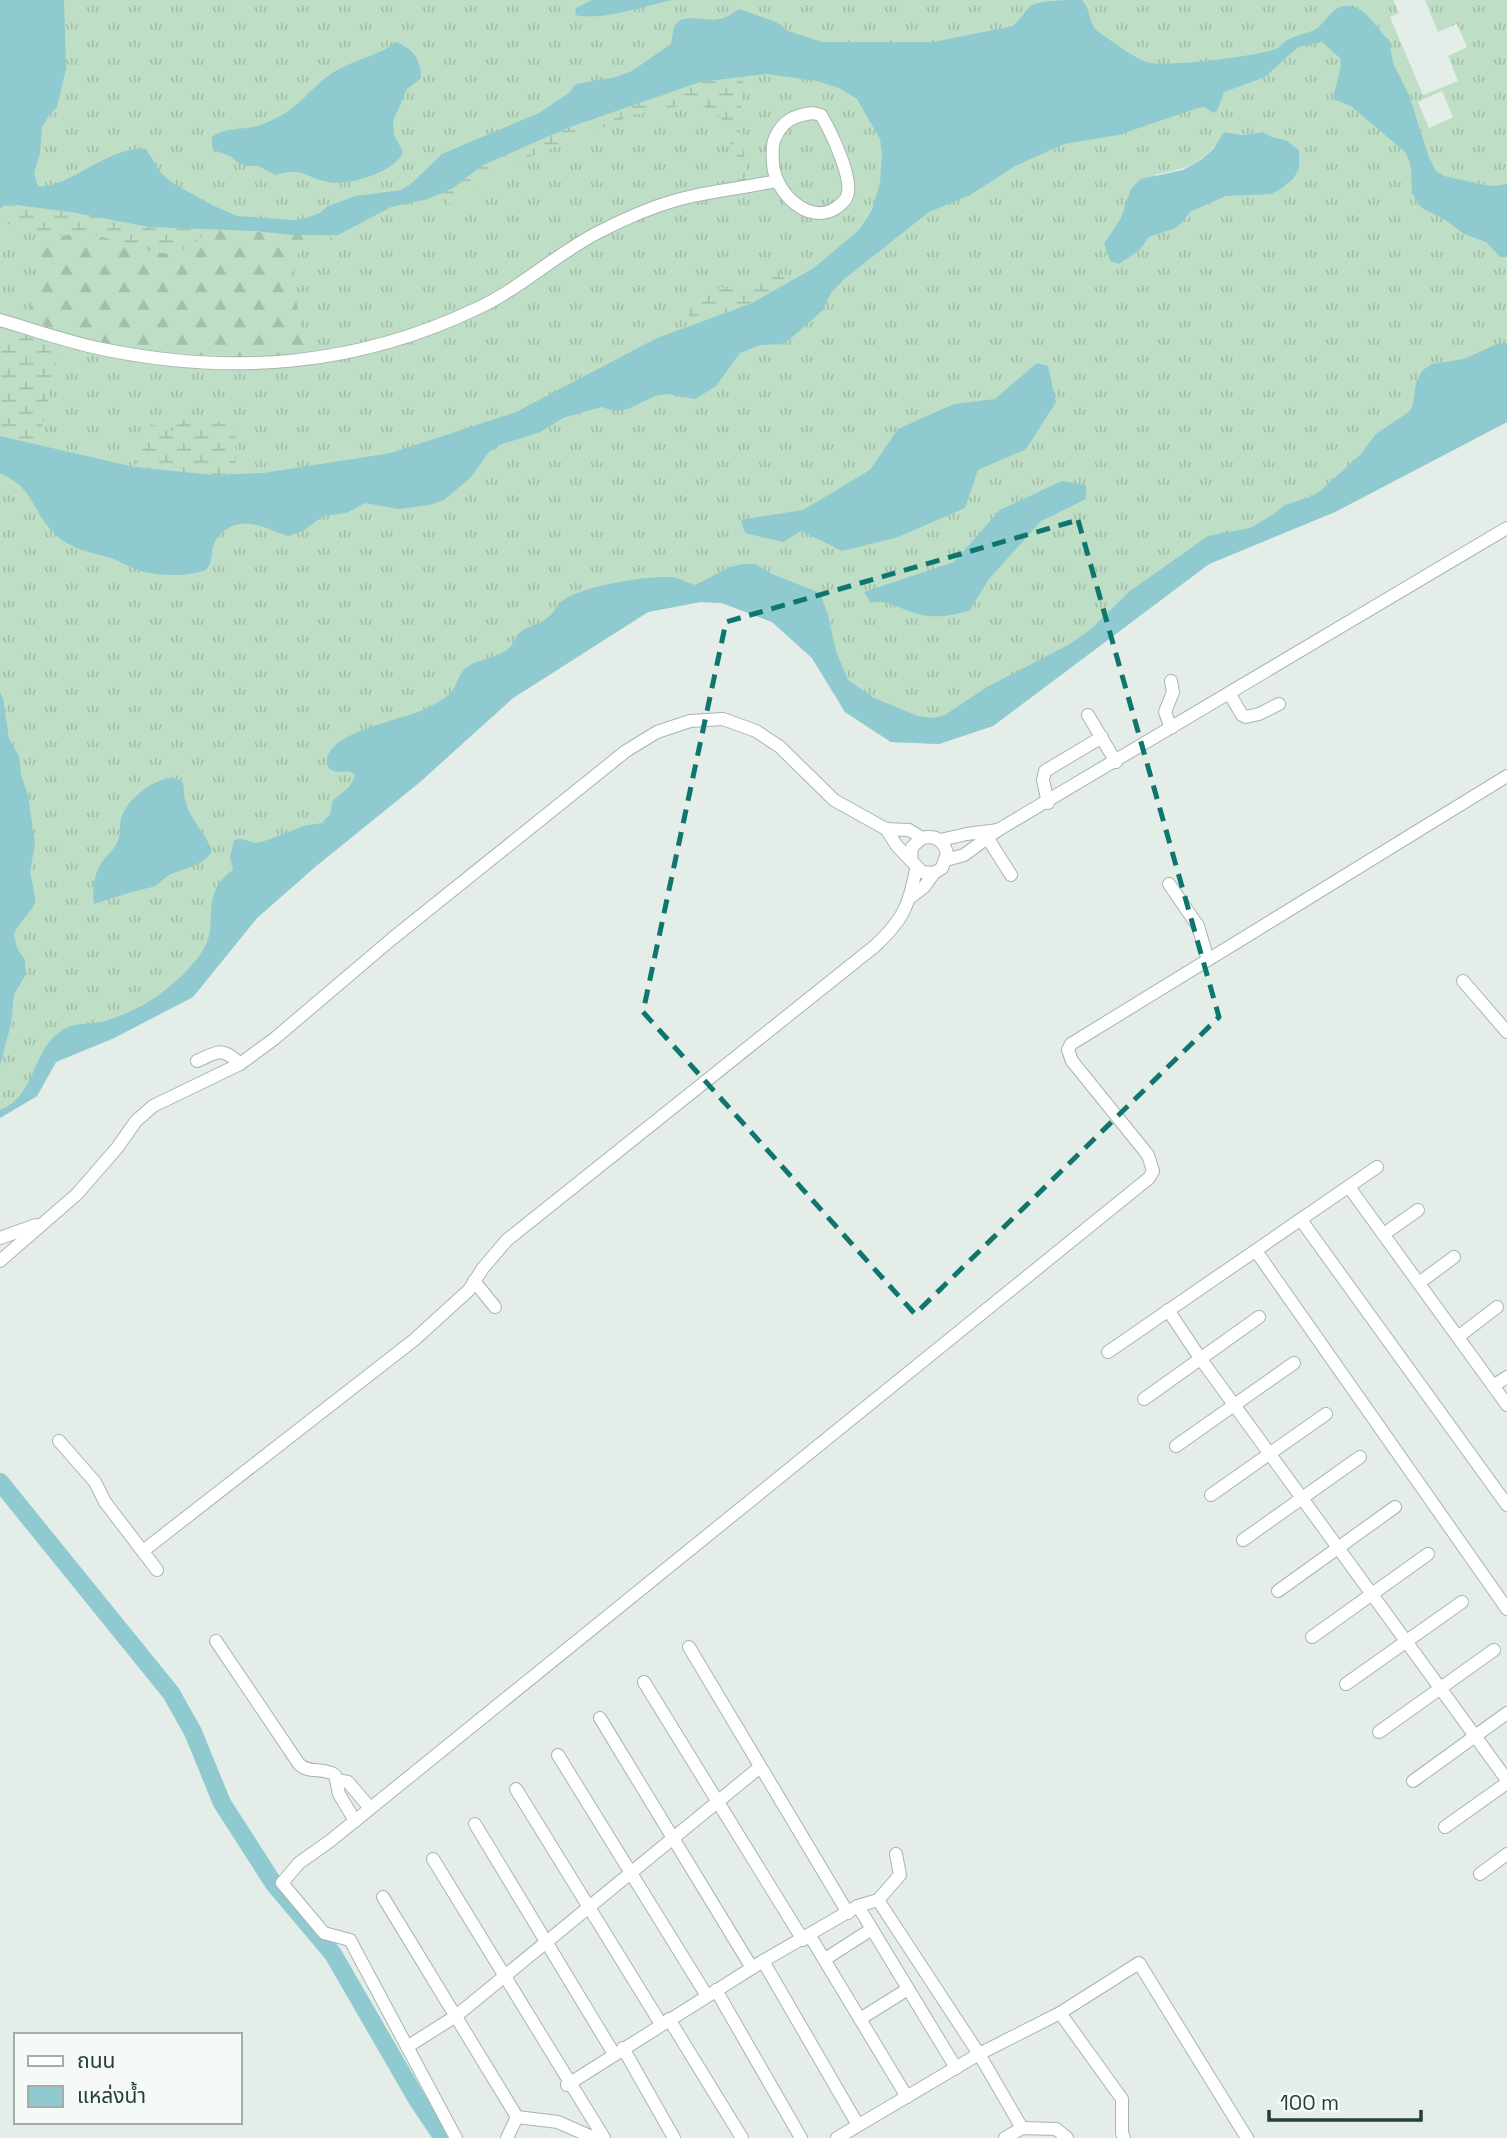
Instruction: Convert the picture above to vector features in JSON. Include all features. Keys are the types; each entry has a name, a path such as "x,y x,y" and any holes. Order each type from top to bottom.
{"street":[{"path":"798,114 821,115 831,131 843,167 848,186 847,196 832,210 819,213 804,209 791,200 776,181 772,145 784,123 798,114"},
{"path":"0,320 99,348 176,361 219,365 267,364 324,358 402,339 480,307 597,233 643,212 690,196 776,181"},
{"path":"940,841 985,835 1048,803 1507,528"},
{"path":"1171,681 1173,692 1165,712 1171,728"},
{"path":"1229,693 1242,715 1246,717 1279,704"},
{"path":"1088,715 1116,762"},
{"path":"0,1261 77,1194 117,1148 136,1121 153,1106 240,1064 274,1039 393,938 626,751 657,732 690,721 723,719 755,731 780,747 834,800 886,829 909,830 922,838 934,837 940,841 947,853 946,860 942,868 911,897"},
{"path":"1048,803 1043,780 1045,771 1102,737"},
{"path":"457,2138 350,1940 324,1933 282,1884 299,1863 355,1821 1142,1184 1153,1171 1148,1156 1072,1062 1068,1050 1071,1044 1507,776"},
{"path":"886,829 914,865 922,872 934,873"},
{"path":"946,860 964,855 985,835"},
{"path":"985,835 1011,875"},
{"path":"143,1551 414,1340 456,1302 507,1240 875,946 898,923 911,897 914,865 912,847 922,838"},
{"path":"1169,884 1198,926 1208,960"},
{"path":"1463,981 1507,1032"},
{"path":"197,1061 224,1051 240,1064"},
{"path":"1108,1352 1377,1167"},
{"path":"1349,1186 1507,1405"},
{"path":"1384,1234 1418,1210"},
{"path":"0,1238 47,1220"},
{"path":"1301,1220 1507,1506"},
{"path":"1256,1251 1507,1609"},
{"path":"1419,1283 1454,1257"},
{"path":"474,1281 495,1307"},
{"path":"1458,1337 1497,1307"},
{"path":"1168,1310 1234,1406 1507,1782 1446,1827"},
{"path":"1143,1399 1259,1317"},
{"path":"1176,1446 1294,1363"},
{"path":"1493,1386 1507,1377"},
{"path":"1211,1495 1326,1414"},
{"path":"59,1441 95,1482 105,1502 157,1570"},
{"path":"1243,1540 1360,1457"},
{"path":"1279,1591 1395,1507"},
{"path":"1311,1637 1428,1554"},
{"path":"1346,1684 1462,1602"},
{"path":"216,1641 299,1764 310,1771 331,1772 335,1775 339,1794 355,1821"},
{"path":"689,1647 760,1767 853,1910 872,1929 956,2068"},
{"path":"1379,1732 1494,1650"},
{"path":"644,1682 807,1938 825,1959 907,2097"},
{"path":"1413,1781 1507,1713"},
{"path":"600,1718 673,1838 858,2126"},
{"path":"558,1755 801,2138"},
{"path":"407,2047 456,2016 760,1767"},
{"path":"337,1780 348,1782 370,1808"},
{"path":"516,1789 589,1907 742,2138"},
{"path":"475,1824 546,1942 674,2138"},
{"path":"568,2084 757,1965 853,1910 878,1900 901,1875 896,1854"},
{"path":"1480,1874 1507,1854"},
{"path":"433,1859 568,2084 604,2138"},
{"path":"383,1897 517,2117"},
{"path":"878,1900 979,2054 1022,2129"},
{"path":"825,1959 872,1929"},
{"path":"838,2138 979,2054 1060,2013 1139,1963 1247,2138"},
{"path":"860,2020 908,1989"},
{"path":"1060,2013 1122,2099 1124,2138"},
{"path":"517,2117 558,2122 568,2133 594,2138"},
{"path":"507,2138 517,2117"},
{"path":"1005,2138 1022,2129 1056,2129 1068,2138"}],"highlighted area":[{"path":"1078,520 1219,1017 915,1314 643,1012 726,622"}],"green space":[{"path":"0,0 1393,0 1399,13 1390,17 1423,95 1458,81 1448,56 1467,47 1457,24 1438,32 1425,0 1507,0 1507,422 1335,512 1209,564 993,726 939,744 891,742 845,712 812,658 772,622 722,603 700,602 648,612 513,698 420,782 257,918 193,997 114,1038 56,1062 37,1096 0,1118","holes":["1442,91 1453,117 1429,128 1418,102","1224,132 1243,135 1263,132 1286,140 1299,150 1226,196 1190,212 1174,229 1149,237 1140,250 1119,264 1104,242 1121,218 1157,174 1188,166 1204,157"]},
{"path":"743,76 740,131 749,181 738,183 727,126 716,112 701,105 679,106 632,115 517,161 485,179 452,206 440,194 453,188 483,165 570,127 700,82"},
{"path":"8,204 71,212 149,227 207,229 192,245 176,252 159,253 86,234 53,237 39,249 35,232 26,227 0,223 0,208"},
{"path":"207,229 332,236 332,243 300,249 296,261 294,287 309,355 207,359 123,348 29,321 39,249 52,238 80,232 112,238 139,251 197,243"},
{"path":"778,268 787,283 764,297 691,324 685,303 702,293 723,287 742,290 764,281"},
{"path":"0,326 60,344 38,446 0,436"},
{"path":"178,420 235,423 236,474 213,475 134,467 141,439 147,438 150,424 175,431"}],"water":[{"path":"0,0 64,0 66,69 57,107 42,127 40,153 34,173 38,186 62,181 118,154 146,149 161,173 172,183 214,206 237,216 294,220 320,213 328,206 356,196 401,190 442,154 539,113 569,93 576,84 616,77 632,71 671,44 675,25 685,19 714,20 739,9 776,22 788,31 822,42 934,42 1013,26 1029,7 1037,3 1082,0 1097,31 1146,62 1171,63 1212,60 1278,48 1290,39 1316,29 1339,8 1350,6 1366,15 1389,40 1393,63 1409,95 1429,158 1436,171 1444,176 1483,185 1507,184 1507,257 1500,257 1486,242 1464,234 1444,219 1422,208 1412,193 1411,166 1406,153 1351,106 1333,99 1341,65 1340,58 1322,42 1298,47 1265,77 1224,92 1217,111 1213,113 1205,107 1198,108 1118,135 1064,144 1015,166 970,195 929,212 843,280 831,293 823,310 788,341 760,345 740,353 716,386 695,399 667,394 655,396 628,409 614,411 602,407 565,417 540,432 499,445 488,453 471,477 444,500 399,509 365,503 346,513 323,516 303,531 289,536 256,525 240,524 232,526 217,538 206,570 182,575 149,573 80,549 59,538 45,523 20,486 0,473 0,436 134,467 213,475 263,473 391,453 516,412 657,338 750,304 814,268 860,229 872,210 880,183 880,139 857,99 839,88 817,81 766,74 700,82 570,127 483,165 453,188 428,199 391,207 338,235 149,227 71,212 8,204 0,208"},
{"path":"592,0 672,0 599,16 575,15 576,8"},
{"path":"396,42 415,56 421,78 407,89 393,121 394,135 403,152 398,160 380,172 356,180 333,183 296,172 276,175 258,166 237,162 212,146 212,137 216,134 263,124 285,113 336,71"},
{"path":"1224,132 1243,135 1263,132 1286,140 1299,150 1299,169 1293,179 1271,194 1226,196 1190,212 1174,229 1149,237 1140,250 1119,264 1110,261 1104,243 1121,218 1131,189 1141,179 1183,170 1202,159 1213,149"},
{"path":"1507,343 1507,422 1335,512 1209,564 993,726 939,744 891,742 845,712 812,658 772,622 722,603 700,602 648,612 513,698 420,782 257,918 193,997 114,1038 56,1062 37,1096 0,1118 0,1110 21,1094 53,1037 68,1027 105,1021 133,1010 170,987 190,967 207,944 215,890 233,870 230,857 234,840 262,842 304,826 322,823 330,814 333,800 349,787 355,776 352,772 333,770 328,765 331,751 339,742 367,728 423,710 441,701 450,694 467,667 505,651 519,633 551,615 561,602 570,596 613,583 645,578 673,577 695,585 730,567 755,564 772,574 820,593 836,651 848,680 874,698 918,716 933,718 945,715 987,687 1070,644 1090,630 1130,591 1208,536 1250,528 1285,505 1319,492 1361,454 1376,434 1410,411 1416,382 1423,370 1432,364 1464,359 1497,344"},
{"path":"1037,363 1048,366 1056,402 1026,449 978,470 965,508 898,537 842,551 801,531 783,542 745,533 741,520 803,510 870,470 898,429 954,404 995,399"},
{"path":"1062,481 1086,485 1086,499 1041,521 989,579 969,611 942,616 921,615 888,603 871,603 864,592 954,562 1000,510"},
{"path":"0,692 9,739 19,756 21,775 28,795 35,844 30,871 35,897 33,907 14,935 17,948 25,960 25,976 14,994 11,1024 0,1065"},
{"path":"168,778 178,779 183,783 187,807 212,850 200,863 169,875 155,886 94,904 96,874 101,863 118,842 121,819 128,805 154,783"}],"waterway":[{"path":"0,1482 171,1693 193,1732 222,1803 274,1884 333,1954 418,2101 443,2138"}]}
